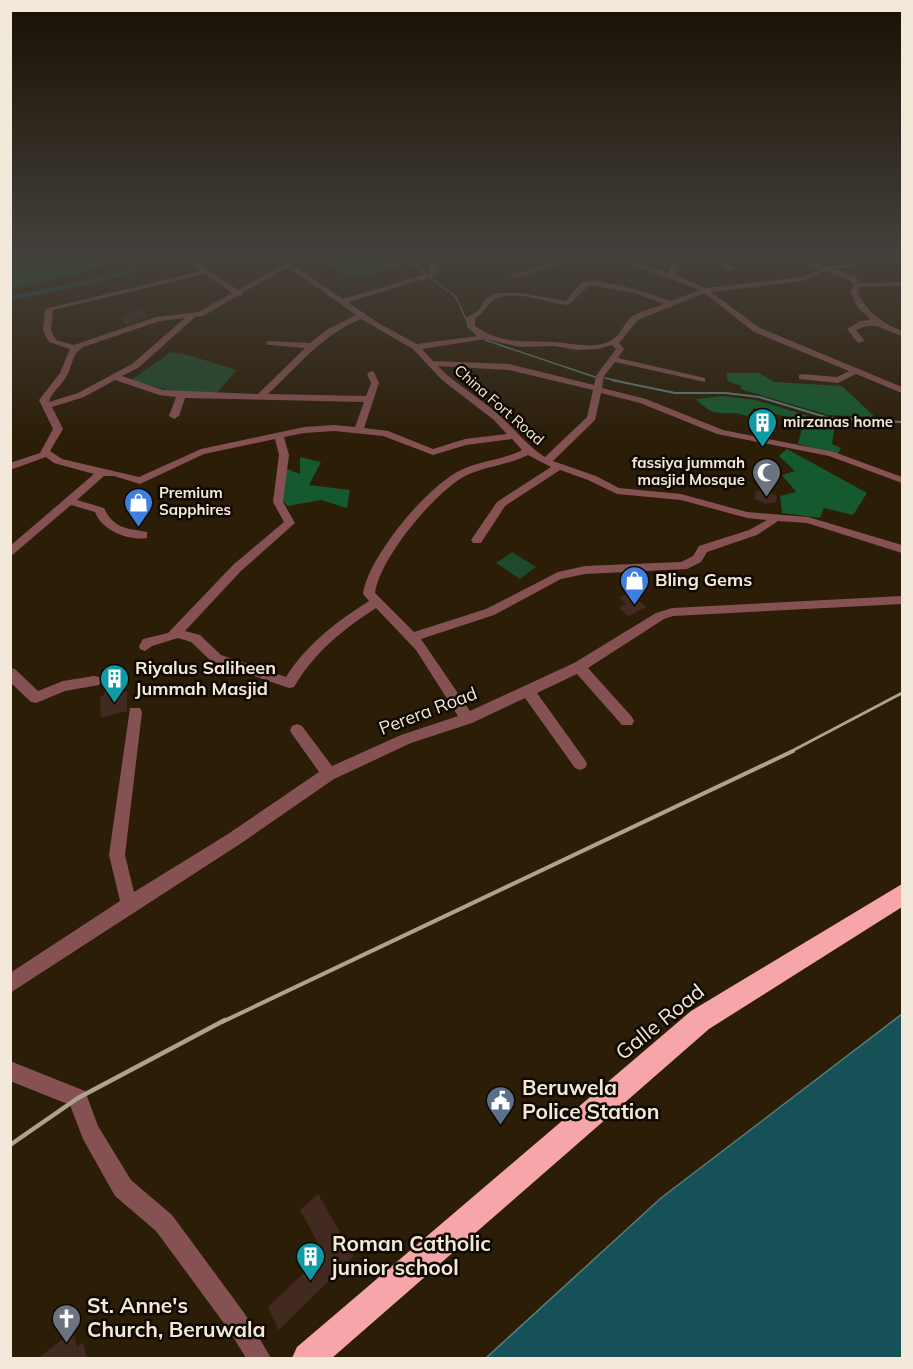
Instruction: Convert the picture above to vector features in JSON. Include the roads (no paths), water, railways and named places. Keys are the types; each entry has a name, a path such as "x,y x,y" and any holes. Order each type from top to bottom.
{"highway":[{"name":"Galle Road","path":"308,1359 700,1020 903,895"}],"street":[{"path":"48,319 47,330 53,342 74,348 161,319"},
{"path":"46,406 81,395 115,377 151,354 189,319"},
{"path":"261,396 336,325 352,319"},
{"name":"China Fort Road","path":"365,319 416,347 445,378 497,418 528,451 546,462 592,478 617,491 681,497 731,512 808,520 903,549"},
{"path":"471,319 471,327 485,337"},
{"path":"416,347 485,337 520,345 555,344 577,348 614,342 634,319"},
{"path":"740,319 757,330 903,390"},
{"path":"874,319 903,333"},
{"path":"861,341 851,329 864,322 879,322"},
{"path":"546,462 592,418 600,376 620,349 614,342"},
{"path":"270,343 312,346"},
{"path":"46,454 46,449 56,435 57,424 46,406 46,397 64,375 66,360 74,348"},
{"path":"613,358 702,380"},
{"path":"430,363 509,367 643,401 720,432 831,454 903,480"},
{"path":"802,377 838,380 856,371"},
{"path":"359,430 375,383 371,374"},
{"path":"115,377 162,393 181,395 371,399"},
{"path":"174,416 181,395"},
{"path":"10,467 46,454 58,461 101,473 115,473 140,481 201,452 304,430 359,430 401,437 433,452 465,442 514,436"},
{"path":"145,646 148,642 172,637 237,568 290,523 278,502 284,455 279,435"},
{"path":"467,719 426,653 369,594 368,582 388,552 432,499 462,474 510,461 528,451"},
{"path":"10,454 20,462"},
{"path":"477,540 501,504 558,467"},
{"path":"10,553 101,473"},
{"path":"69,501 100,510 101,516 107,523 119,530 143,536"},
{"path":"411,638 490,612 558,576 585,570 682,566 697,559 703,549 755,531 772,523 777,516"},
{"name":"Perera Road","path":"10,984 234,839 329,774 406,739 467,719 579,667 660,616 672,612 903,600"},
{"path":"176,633 195,638 212,647 216,658 290,683 298,666 328,633 376,602"},
{"path":"579,667 627,722"},
{"path":"10,673 36,698 63,686 94,681"},
{"path":"527,690 580,764"},
{"path":"129,905 117,855 135,712"},
{"path":"297,730 329,774"},
{"path":"10,1071 78,1098 90,1132 123,1188 164,1223 237,1322 260,1359"}],"water":[{"path":"902,1014 902,1358 486,1358 661,1198"}],"waterway":[{"path":"466,319 470,328 479,337"},
{"path":"485,340 595,377"},
{"path":"605,378 619,381"},
{"path":"612,380 675,393 726,393 759,397 829,418 902,422"}],"railway":[{"path":"790,752 902,693"},
{"path":"222,1022 793,751"},
{"path":"10,1145 78,1098 225,1020"}],"place":[{"name":"mirzanas home","path":"762,448"},
{"name":"fassiya jummah masjid Mosque","path":"766,498"},
{"name":"Premium Sapphires","path":"138,528"},
{"name":"Bling Gems","path":"634,606"},
{"name":"Riyalus Saliheen Jummah Masjid","path":"114,704"},
{"name":"Beruwela Police Station","path":"501,1126"},
{"name":"Roman Catholic junior school","path":"311,1282"},
{"name":"St. Anne's Church, Beruwala","path":"66,1344"}]}
